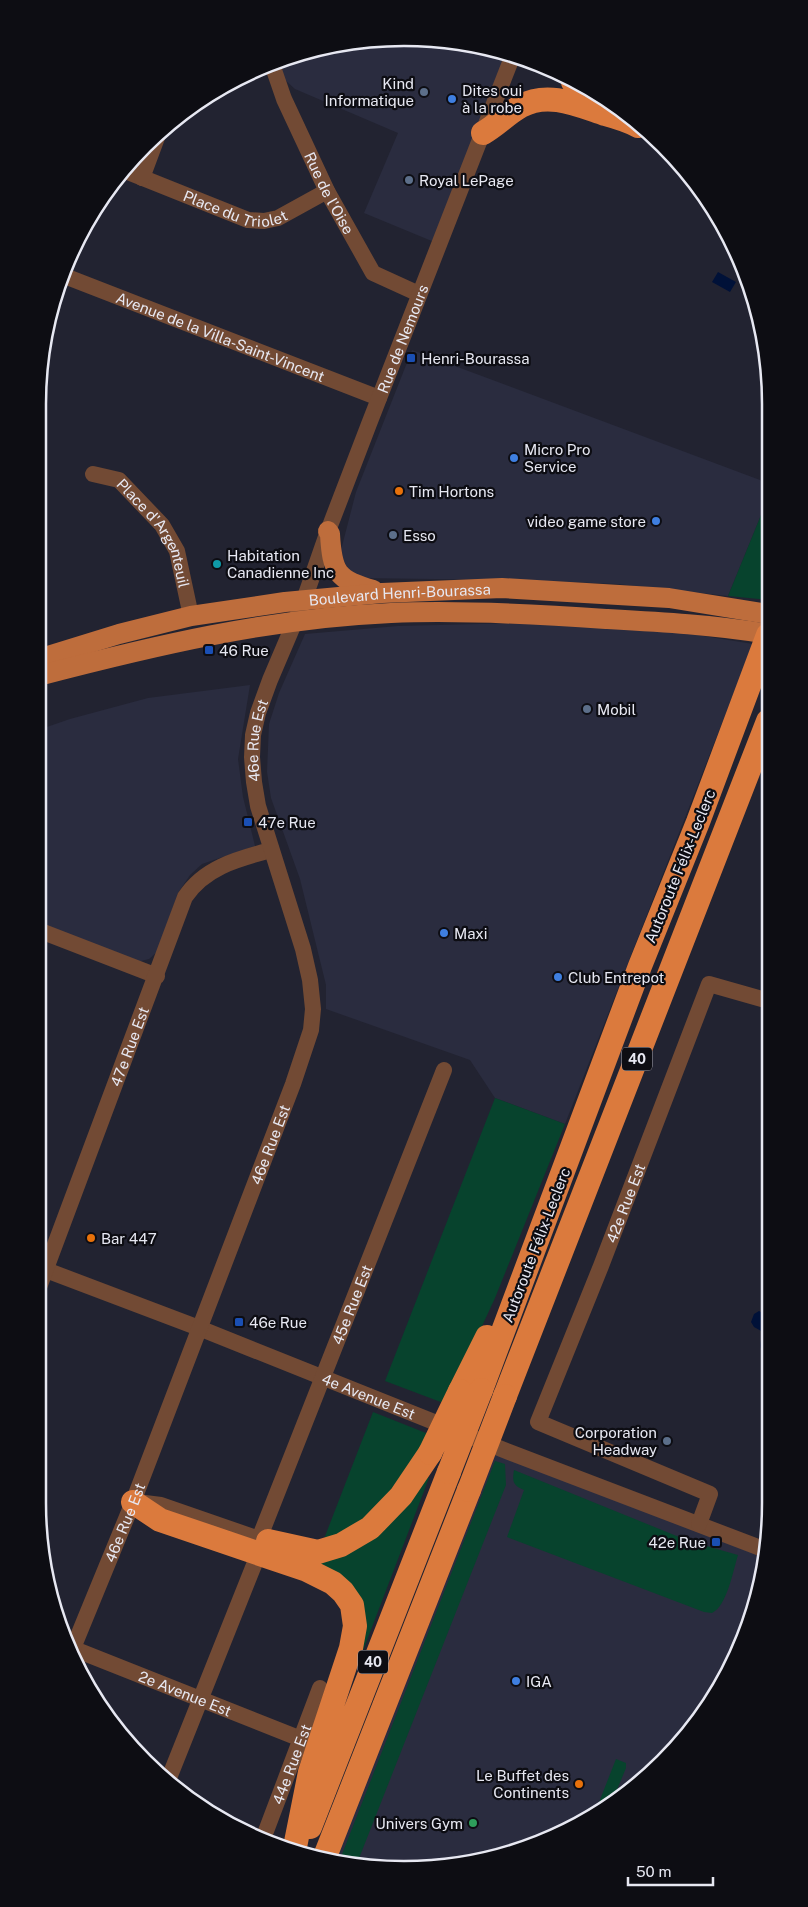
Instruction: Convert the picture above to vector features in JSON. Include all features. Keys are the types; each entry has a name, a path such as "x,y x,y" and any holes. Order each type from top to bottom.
{"highway":[{"path":"483,133 496,126 521,106 541,100 557,100 575,104 621,119"},
{"name":"Autoroute Félix-Leclerc","path":"303,1846 449,1472 470,1391 521,1283 762,651"},
{"name":"Autoroute Félix-Leclerc","path":"327,1852 762,736"},
{"path":"259,1539 318,1552 341,1545 370,1528 401,1496 470,1391"},
{"path":"133,1502 160,1520 307,1570 333,1583 343,1592 352,1605 355,1626 351,1648 310,1772 296,1844"},
{"path":"337,1854 345,1833 357,1777"}],"main road":[{"path":"328,531 334,562 340,575 348,582 382,593"},
{"name":"Boulevard Henri-Bourassa","path":"46,657 119,634 191,616 304,600 382,593 502,588 668,598 740,620 762,632"},
{"name":"Boulevard Henri-Bourassa","path":"46,674 157,646 294,622 390,613 510,613 673,623 740,620 762,615"}],"street":[{"name":"Rue de Nemours","path":"294,622 304,600 328,531 419,294 510,62"},
{"name":"Rue de l'Oise","path":"274,70 284,99 327,192 373,273 419,294"},
{"path":"142,178 153,149"},
{"name":"Place du Triolet","path":"131,173 248,220 264,221 278,218 327,192"},
{"name":"Avenue de la Villa-Saint-Vincent","path":"69,278 379,398"},
{"name":"Place d'Argenteuil","path":"93,474 119,480 162,525 177,551 191,616"},
{"name":"46e Rue Est","path":"74,1642 133,1502 293,1084 311,1030 313,1009 310,980 303,949 258,806 254,782 253,735 258,713 294,622"},
{"name":"47e Rue Est","path":"46,1259 157,976 185,897 197,881 208,873 220,867 271,850"},
{"path":"46,933 157,976"},
{"name":"42e Rue Est","path":"699,1524 710,1494 538,1422 602,1266 709,984 762,999"},
{"name":"45e Rue Est","path":"259,1539 444,1070"},
{"name":"4e Avenue Est","path":"46,1271 198,1328 509,1452 759,1548"},
{"path":"133,1502 161,1505 259,1539"},
{"path":"171,1774 254,1564"},
{"name":"2e Avenue Est","path":"79,1653 301,1739"},
{"name":"44e Rue Est","path":"265,1833 320,1688"}],"shaded area":[{"path":"404,46 451,49 510,62 439,244 364,213 398,133 295,89 274,70 311,58 357,49"},
{"path":"412,350 762,481 762,513 728,596 617,584 520,580 358,578 351,574 340,554 356,492"},
{"path":"525,623 667,630 753,644 565,1124 495,1098 470,1060 326,1009 326,985 300,879 271,798 267,772 269,724 279,693 305,634 398,626"},
{"path":"250,685 238,759 243,797 255,846 202,864 190,875 178,893 157,952 149,959 137,962 46,925 46,727 148,698"},
{"path":"499,1447 759,1548 750,1596 743,1618 735,1640 714,1682 688,1721 640,1772 622,1787 583,1813 541,1834 519,1842 497,1849 451,1858 404,1861 357,1858 337,1855 469,1490"}],"green space":[{"path":"762,513 762,599 728,596"},
{"path":"495,1098 565,1124 495,1298 446,1404 385,1381"},
{"path":"373,1412 431,1435 365,1525 322,1544"},
{"path":"495,1461 505,1464 506,1485 359,1858 342,1855"},
{"path":"514,1470 689,1541 738,1555 726,1596 722,1603 712,1613 704,1612 507,1537 524,1490 514,1483"},
{"path":"423,1474 429,1478 351,1682 359,1618 289,1554 353,1551 372,1539"},
{"path":"616,1759 626,1763 626,1768 617,1791 599,1803"}],"water":[{"path":"718,272 736,282 730,292 712,282"},
{"path":"759,1311 762,1312 762,1331 754,1327 751,1322 754,1314"}],"place":[{"name":"Kind Informatique","path":"424,92"},
{"name":"Dites oui à la robe","path":"452,99"},
{"name":"Royal LePage","path":"409,180"},
{"name":"Henri-Bourassa","path":"411,358"},
{"name":"Micro Pro Service","path":"514,458"},
{"name":"Tim Hortons","path":"399,491"},
{"name":"video game store","path":"656,521"},
{"name":"Esso","path":"393,535"},
{"name":"Habitation Canadienne Inc","path":"217,564"},
{"name":"46 Rue","path":"209,650"},
{"name":"Mobil","path":"587,709"},
{"name":"47e Rue","path":"248,822"},
{"name":"Maxi","path":"444,933"},
{"name":"Club Entrepot","path":"558,977"},
{"name":"Bar 447","path":"91,1238"},
{"name":"46e Rue","path":"239,1322"},
{"name":"Corporation Headway","path":"667,1441"},
{"name":"42e Rue","path":"716,1542"},
{"name":"IGA","path":"516,1681"},
{"name":"Le Buffet des Continents","path":"579,1784"},
{"name":"Univers Gym","path":"473,1823"}]}
